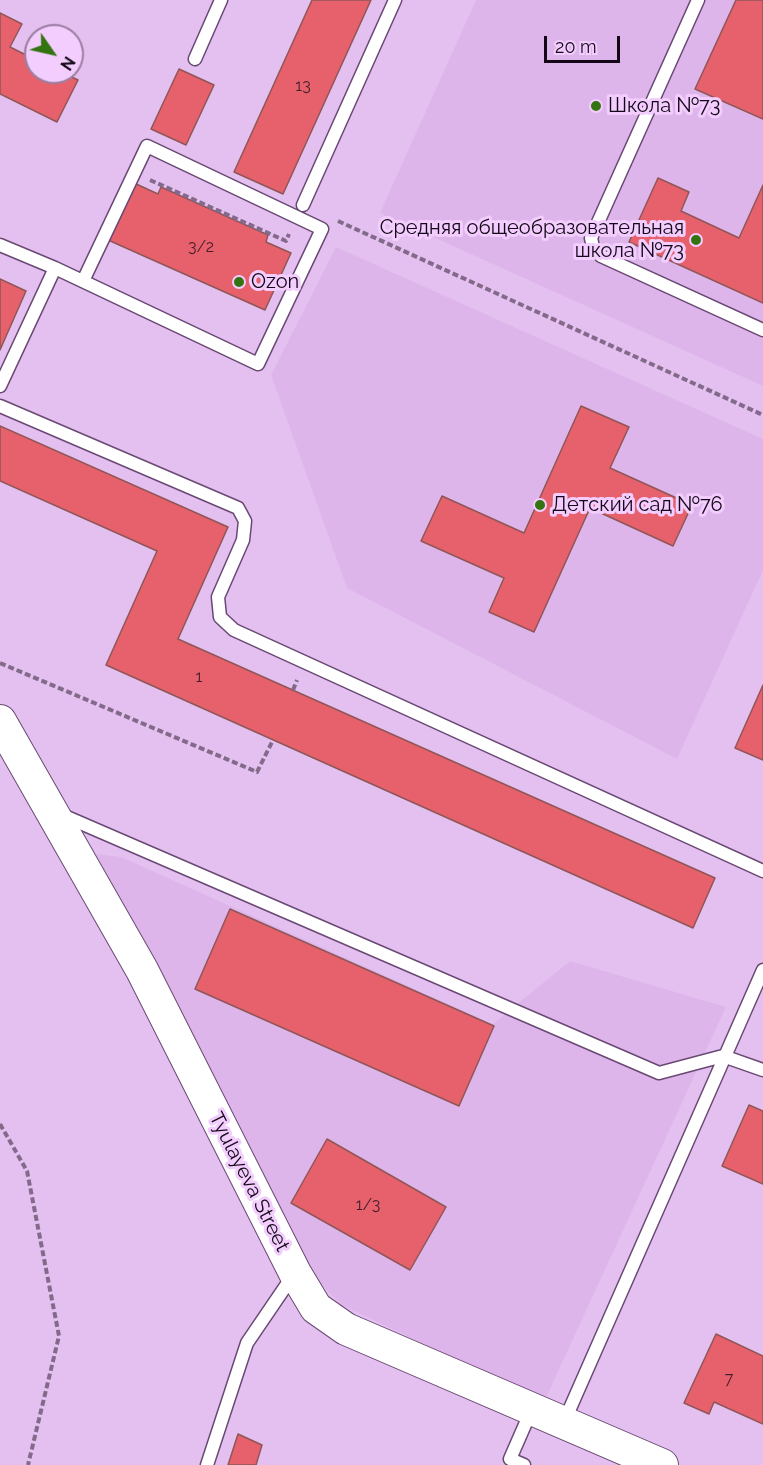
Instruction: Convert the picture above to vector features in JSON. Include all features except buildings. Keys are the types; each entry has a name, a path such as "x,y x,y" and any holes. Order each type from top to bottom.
{"street":[{"name":"Tyulayeva Street","path":"0,721 142,970 295,1273 316,1308 346,1329 662,1465"}],"lane":[{"path":"195,59 221,0"},
{"path":"303,205 395,0"},
{"path":"698,0 591,238 593,247 600,256 763,330"},
{"path":"0,245 55,268 258,364 322,229 147,146 83,281"},
{"path":"0,386 55,268"},
{"path":"0,406 238,508 245,521 243,540 218,597 220,617 234,630 763,871"},
{"path":"49,810 659,1073 723,1056 763,1070"},
{"path":"564,1423 723,1056 763,970"},
{"path":"207,1465 247,1343 295,1273"},
{"path":"524,1465 510,1459 532,1409"}],"path":[{"path":"147,178 286,241 297,217"},
{"path":"303,205 763,415"},
{"path":"0,663 257,772 273,740"},
{"path":"0,1124 27,1171 59,1336 28,1465"}],"shaded area":[{"name":"Школа №73","path":"476,0 763,0 763,386 380,213"},
{"name":"Детский сад №76","path":"336,247 763,439 763,570 677,759 347,588 271,375"},
{"path":"96,854 121,857 493,1024 570,961 726,1007 544,1402 340,1304 310,1273"}],"place":[{"name":"Школа №73","path":"596,106"},
{"name":"Средняя общеобразовательная школа №73","path":"696,240"},
{"name":"Ozon","path":"239,282"},
{"name":"Детский сад №76","path":"540,505"}]}
